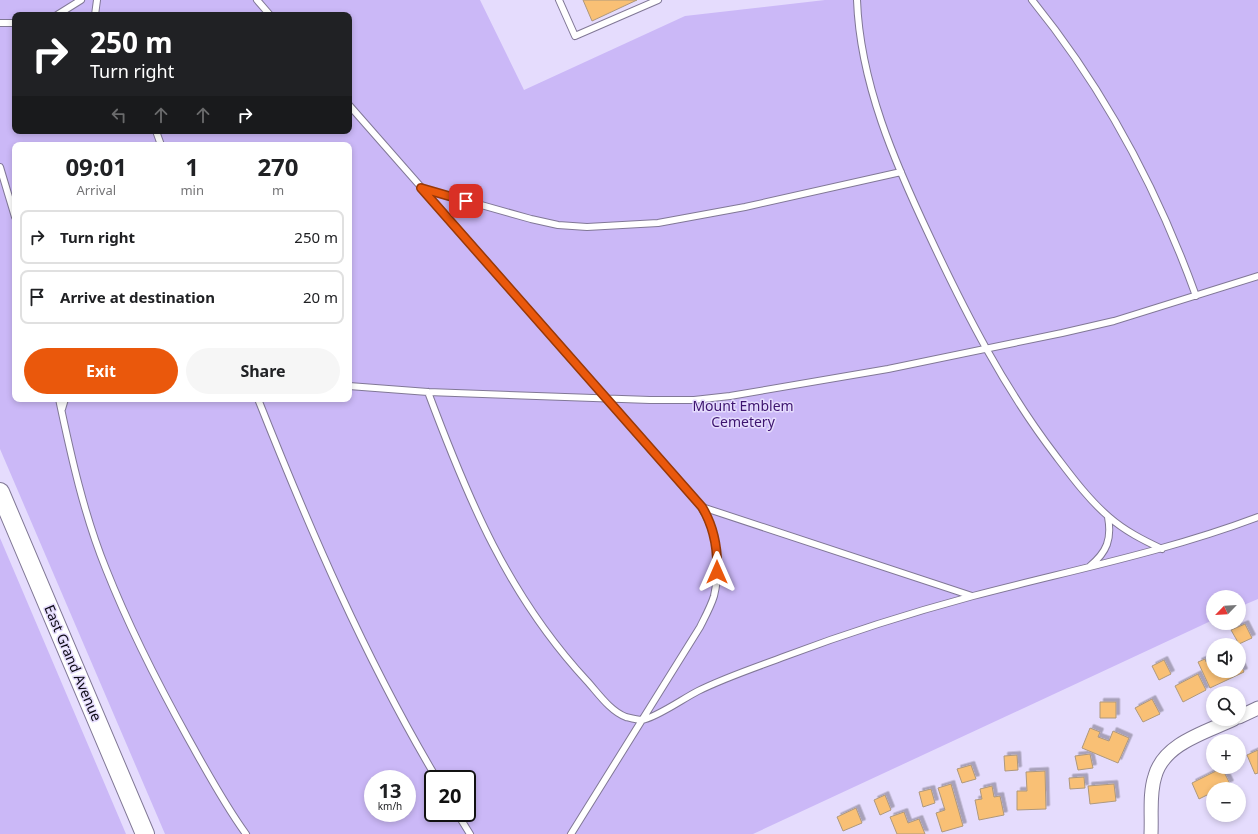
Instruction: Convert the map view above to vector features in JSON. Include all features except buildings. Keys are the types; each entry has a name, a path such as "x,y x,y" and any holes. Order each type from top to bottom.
{"main road":[{"name":"East Grand Avenue","path":"0,492 146,834"}],"street":[{"path":"1246,714 1258,708"},
{"path":"1151,834 1153,786 1155,775 1168,754 1185,742 1219,726"}],"lane":[{"path":"62,12 81,0"},
{"path":"95,12 97,0"},
{"path":"257,0 267,12"},
{"path":"559,0 576,36 658,0"},
{"path":"857,0 861,40 868,74 901,172 946,272 985,349 1022,410 1069,472 1108,517 1135,535 1162,549"},
{"path":"1032,0 1070,50 1093,84 1144,172 1165,217 1196,296"},
{"path":"0,23 12,23"},
{"path":"352,108 608,399 702,507 708,517 716,547 717,569 714,596 700,627 571,834"},
{"path":"0,167 12,207"},
{"path":"421,188 531,219 558,225 587,227 658,223 745,207 901,172"},
{"path":"352,386 428,392 608,399 694,400 730,396 823,381 985,349 1114,321 1258,276"},
{"path":"428,392 459,473 479,519 516,590 541,625 579,673 606,702 620,714 629,718 642,720 701,690 789,655 914,612 972,596 1162,549 1258,517"},
{"path":"60,402 92,527 106,568 179,722 210,778 246,834"},
{"path":"62,411 64,402"},
{"path":"259,402 336,587 385,686 432,770"},
{"path":"702,507 972,596"},
{"path":"1089,567 1101,557 1107,546 1110,528 1108,517"},
{"path":"463,822 470,834"}],"green space":[{"name":"Mount Emblem Cemetery","path":"0,0 480,0 524,90 685,16 825,0 1258,0 1258,599 1246,604 1246,590 1206,590 1206,623 753,834 165,834 0,449"},
{"path":"0,538 126,834 0,834"}],"route":[{"path":"466,201 421,188 702,507 708,517 716,547 717,572"}]}
